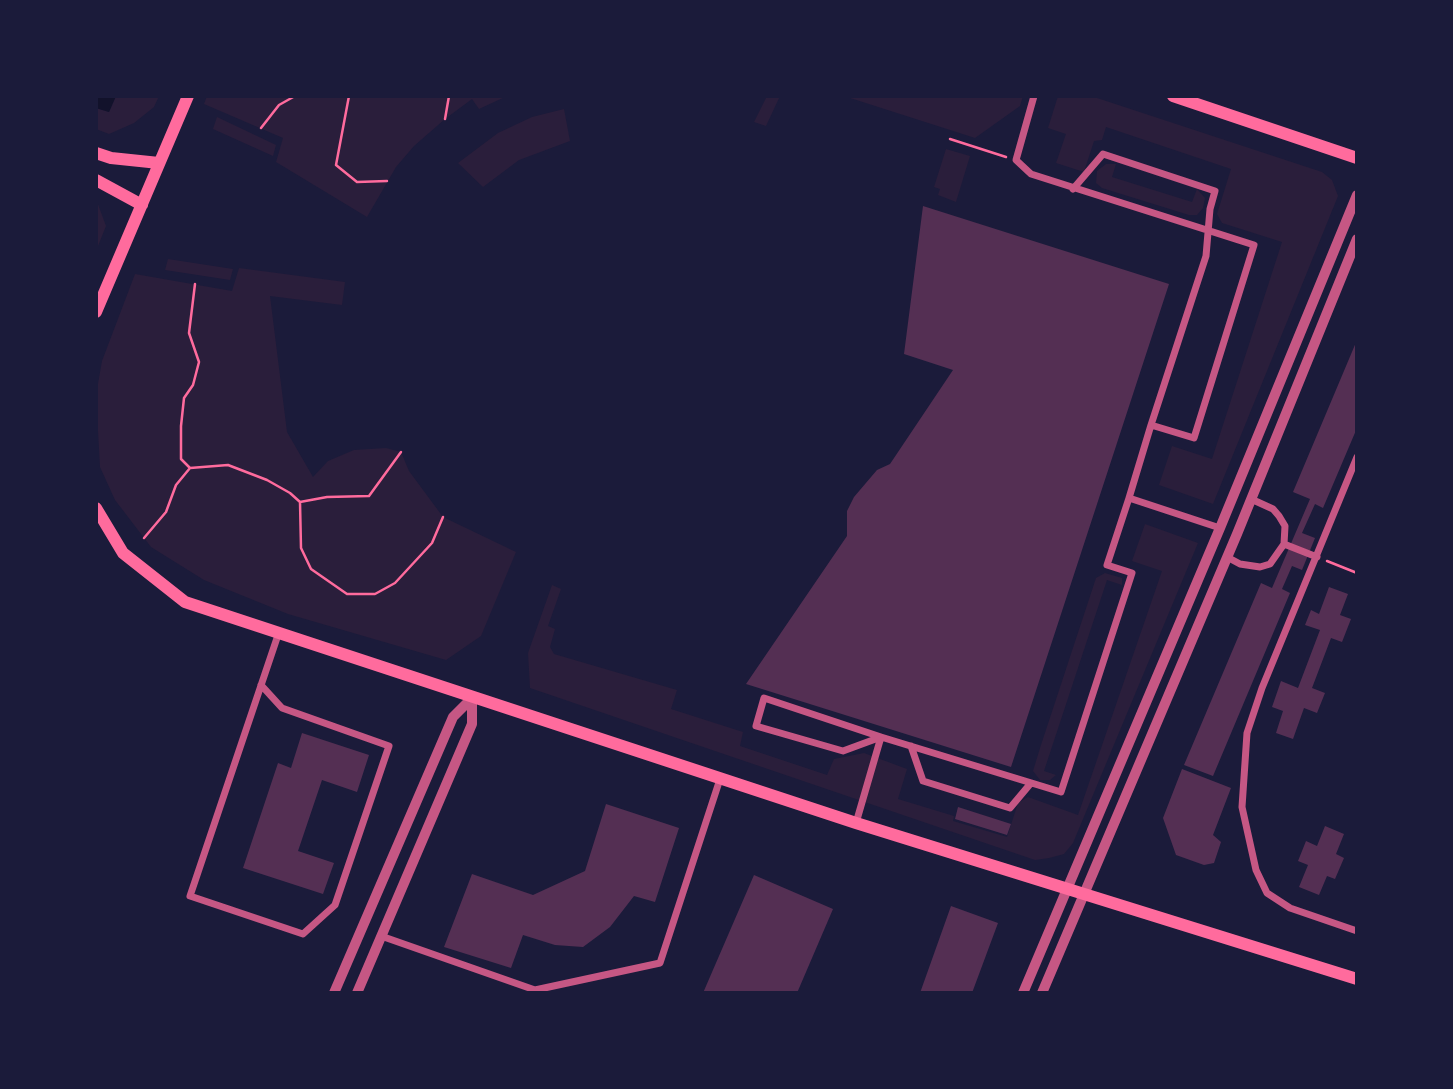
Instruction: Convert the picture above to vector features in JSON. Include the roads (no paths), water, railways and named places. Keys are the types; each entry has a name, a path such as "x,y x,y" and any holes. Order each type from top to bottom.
{"main road":[{"path":"96,312 187,96"},
{"path":"1173,96 1357,158"},
{"path":"96,153 111,158 159,163"},
{"path":"96,180 142,205"},
{"path":"96,508 123,553 185,602 278,635 856,823 1357,979"}],"street":[{"path":"1034,96 1016,160 1031,174 1254,245 1194,439 1151,425"},
{"path":"881,737 843,751 755,726 764,698 1061,792 1132,573 1107,565 1206,256 1215,191 1103,154 1073,189"},
{"path":"1023,993 1220,528 1357,195"},
{"path":"1042,993 1227,558 1357,239"},
{"path":"1357,457 1262,688 1247,733 1242,807 1256,870 1266,893 1290,908 1357,931"},
{"path":"1129,498 1237,534"},
{"path":"1227,558 1240,564 1261,567 1270,564 1284,544 1285,526 1279,516 1273,509 1251,499"},
{"path":"1284,544 1317,556"},
{"path":"261,685 282,708 389,746 335,905 303,934 190,896 261,685 278,635"},
{"path":"357,993 472,724 472,698"},
{"path":"334,993 453,717 472,698"},
{"path":"856,823 881,737"},
{"path":"911,746 923,781 1010,808 1031,783"},
{"path":"381,936 535,990 660,963 720,779"}]}
